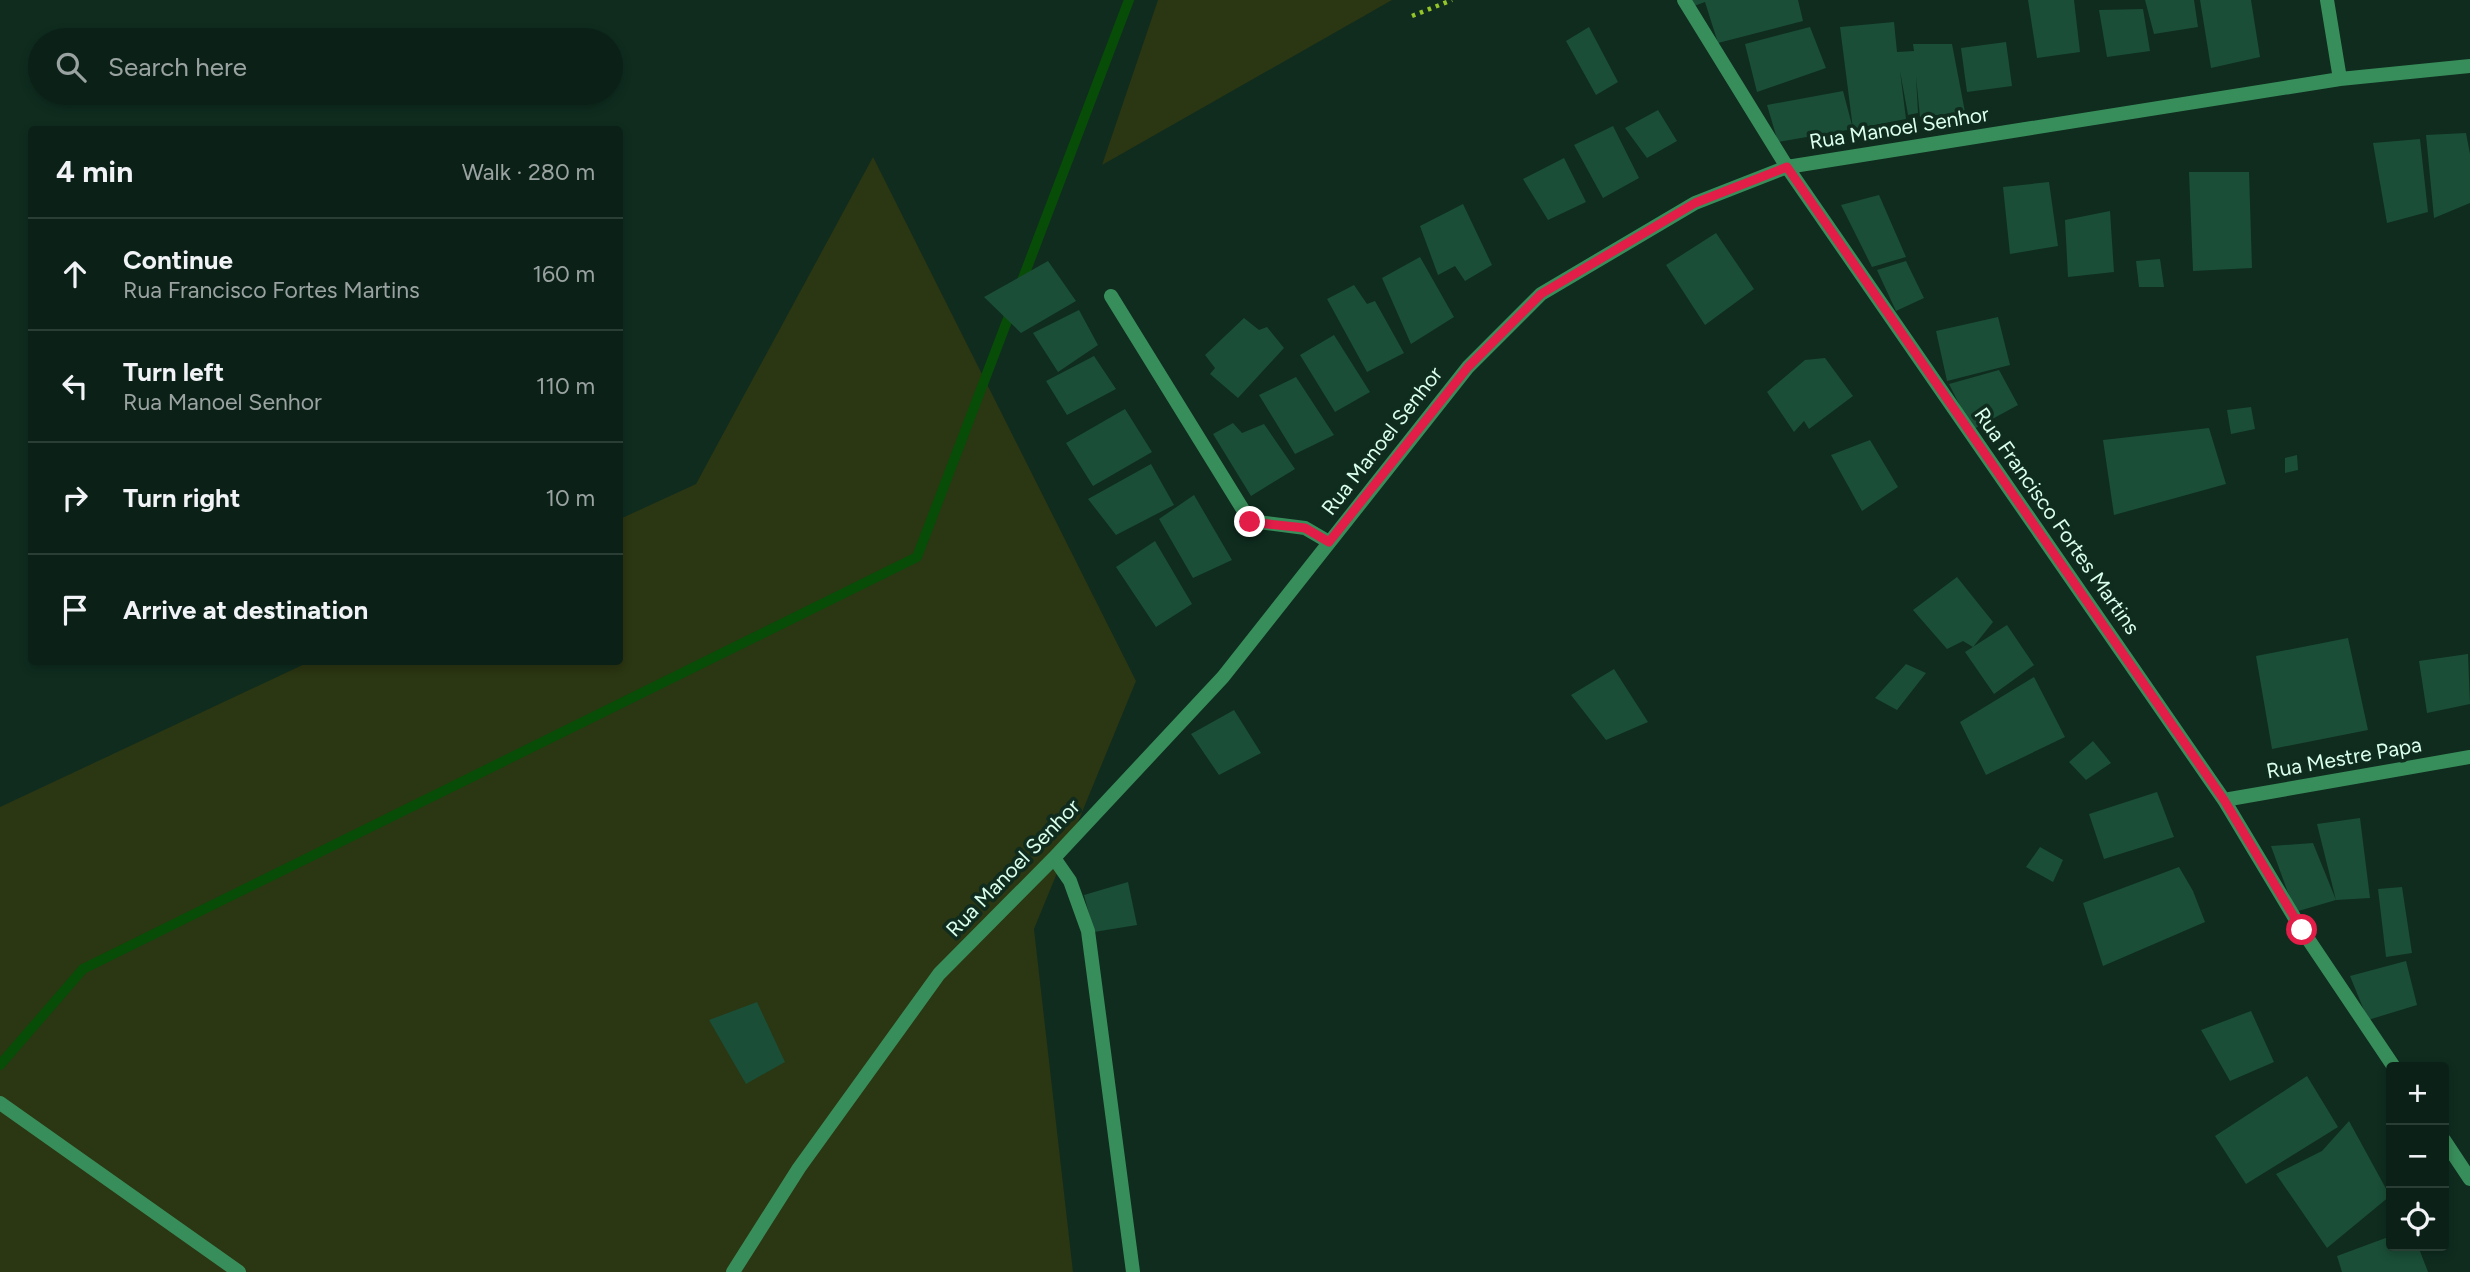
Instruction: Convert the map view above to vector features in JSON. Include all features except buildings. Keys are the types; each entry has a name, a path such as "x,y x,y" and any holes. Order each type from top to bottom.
{"street":[{"name":"Rua Francisco Fortes Martins","path":"1684,0 1787,167 2224,800 2302,930 2391,1062"},
{"path":"2327,0 2340,79"},
{"name":"Rua Manoel Senhor","path":"733,1272 799,1168 939,974 1054,858 1223,677 1468,367 1541,294 1695,203 1787,167 2340,79 2470,66"},
{"path":"1111,296 1250,522 1305,528 1329,542"},
{"name":"Rua Mestre Papa","path":"2224,800 2470,757"},
{"path":"1054,858 1070,881 1088,931 1133,1272"},
{"path":"0,1103 239,1272"},
{"path":"2449,1148 2470,1179"}],"path":[{"path":"1412,16 1452,0"}],"green space":[{"path":"1158,0 1392,0 1102,165"},
{"path":"873,157 1136,681 1034,929 1073,1272 0,1272 0,807 303,665 623,665 623,518 696,484"}],"waterway":[{"path":"1020,286 1129,0"},
{"path":"0,1065 83,969 917,557 1012,308"}],"route":[{"path":"1250,522 1305,528 1329,542 1468,367 1541,294 1695,203 1787,167 2224,800 2302,930"}]}
